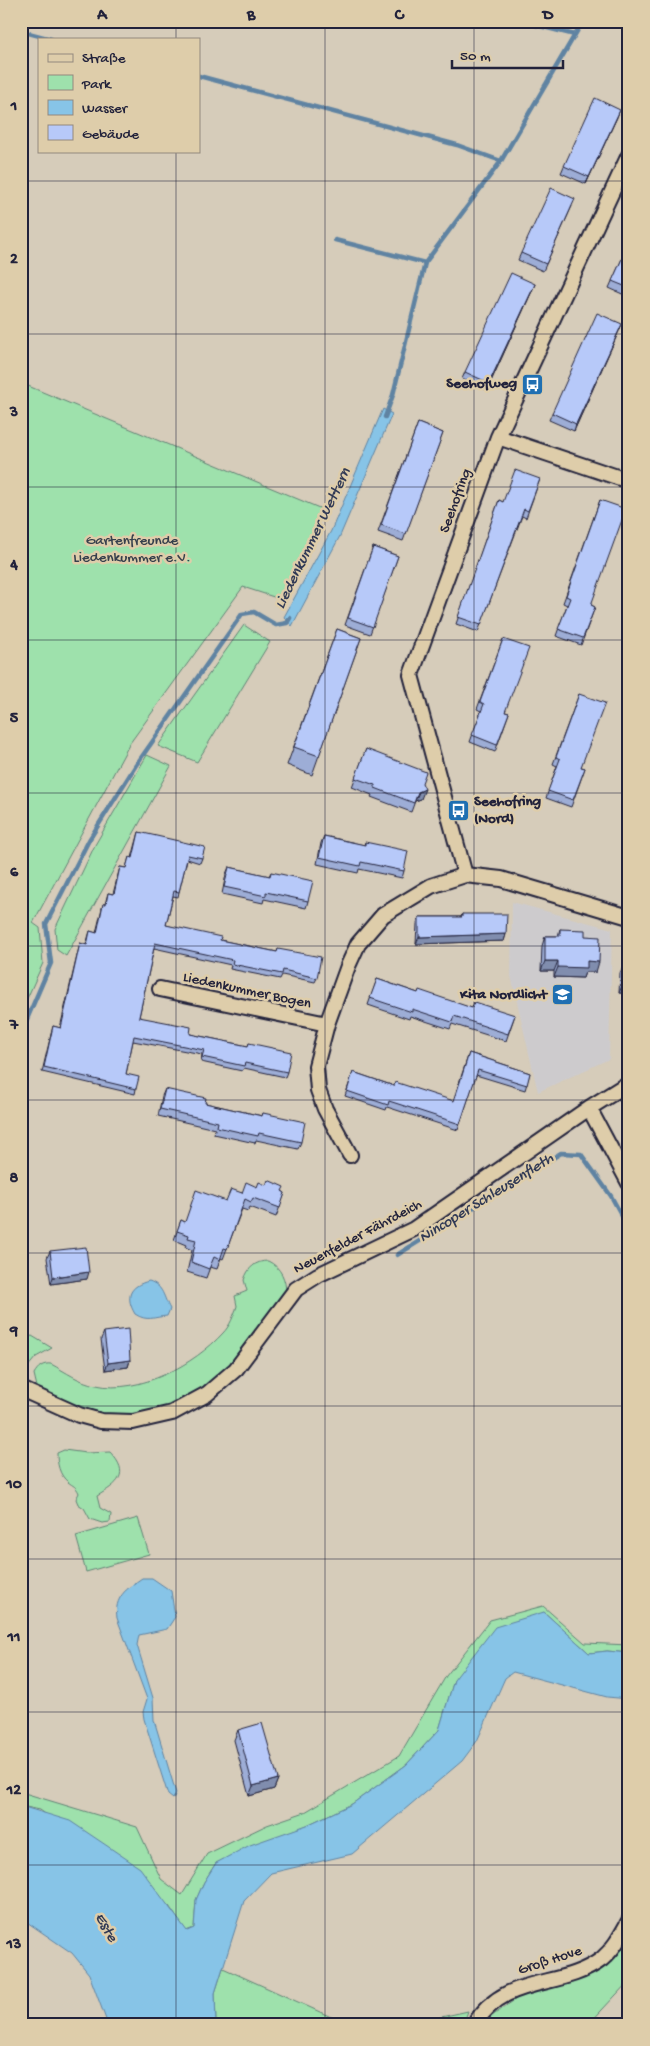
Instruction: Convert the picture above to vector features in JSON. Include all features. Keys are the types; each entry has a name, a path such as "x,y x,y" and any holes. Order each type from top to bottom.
{"street":[{"name":"Seehofring","path":"465,875 411,675 498,437 629,155"},
{"path":"498,437 629,481"},
{"name":"Liedenkummer Bogen","path":"350,1155 325,1110 318,1090 316,1066 327,1024 348,966 358,944 383,915 431,886 465,875 501,879 629,917"},
{"name":"Liedenkummer Bogen","path":"160,989 327,1024"},
{"name":"Neuenfelder Fährdeich","path":"21,1389 79,1416 101,1421 133,1422 172,1413 207,1394 236,1369 296,1289 318,1275 414,1229 589,1108 629,1083"},
{"path":"589,1108 629,1184"},
{"name":"Groß Hove","path":"474,2025 490,2004 502,1995 572,1973 596,1963 616,1944 629,1922"}],"shaded area":[{"name":"Kita Nordlicht","path":"512,902 612,929 609,1059 538,1092 511,976"}],"green space":[{"name":"Gartenfreunde Liedenkummer e.V.","path":"21,383 324,510 280,599 243,587 130,743 33,923 40,928 43,963 21,1012 21,950 27,935 21,934"},
{"path":"244,625 270,642 197,762 158,746"},
{"path":"147,755 171,766 66,956 57,950 55,929 95,845"},
{"path":"268,1261 282,1274 286,1293 237,1358 216,1378 185,1398 169,1406 151,1411 115,1415 81,1408 37,1387 34,1374 39,1367 46,1364 51,1364 84,1382 113,1387 148,1381 182,1366 211,1345 225,1330 232,1320 237,1306 235,1296 247,1291 244,1280 248,1272 256,1264"},
{"path":"32,1336 52,1348 36,1357 21,1375 21,1339"},
{"path":"64,1450 86,1453 110,1452 120,1466 121,1472 116,1483 97,1496 100,1508 111,1514 110,1522 102,1523 90,1519 84,1508 78,1504 76,1499 79,1493 76,1487 65,1479 58,1465 57,1453"},
{"path":"138,1518 149,1554 86,1572 76,1536"},
{"path":"543,1606 585,1643 629,1645 629,1653 607,1651 589,1653 544,1612 454,1680 439,1730 406,1765 352,1804 216,1863 204,1882 196,1900 194,1928 186,1931 169,1906 40,1810 21,1806 21,1792 137,1827 161,1879 182,1895 207,1854 267,1825 305,1812 399,1756 446,1676 490,1620"},
{"path":"629,1935 629,1981 588,2025 484,2025 485,2021 520,1996 607,1966"},
{"path":"223,1968 331,2017 419,2022 468,2011 463,2025 216,2025 215,1993"}],"water":[{"path":"383,409 392,414 340,536 292,626 284,617 331,531"},
{"path":"149,1281 158,1286 162,1292 170,1309 167,1316 147,1318 135,1314 130,1302 131,1293 137,1286"},
{"path":"142,1578 152,1578 171,1591 175,1617 167,1629 139,1635 137,1645 153,1698 154,1720 176,1793 173,1799 168,1795 144,1719 143,1712 147,1699 117,1618 117,1604 122,1594"},
{"name":"Este","path":"544,1612 589,1653 607,1651 629,1653 629,1699 607,1697 513,1672 505,1678 477,1741 462,1761 352,1854 271,1873 244,1901 215,1993 216,2025 108,2025 89,1974 72,1953 21,1918 21,1806 70,1821 140,1868 187,1931 194,1928 196,1900 204,1882 216,1863 250,1845 307,1825 352,1804 406,1765 439,1730 454,1680 495,1627"}],"building":[{"path":"595,98 620,110 589,177 564,166"},
{"path":"551,188 575,199 546,264 521,253"},
{"path":"629,243 629,288 612,281"},
{"path":"511,273 535,284 489,383 465,372"},
{"path":"597,313 622,324 576,424 552,413"},
{"path":"418,423 443,433 406,534 381,525"},
{"path":"515,470 540,479 528,511 524,509 481,625 458,617 499,500 503,502"},
{"path":"600,500 626,509 591,605 595,607 583,638 558,629 570,598 566,596"},
{"path":"373,547 398,556 373,627 348,618"},
{"path":"337,629 361,638 319,756 294,747"},
{"path":"503,639 529,648 505,712 509,713 497,745 472,735 484,704 480,702"},
{"path":"579,694 605,703 581,767 585,768 573,800 548,791 560,759 556,757"},
{"path":"366,749 426,772 422,783 425,789 418,792 414,803 355,778"},
{"path":"139,832 205,847 202,858 188,855 179,892 174,891 166,925 221,937 220,940 277,952 278,949 321,957 317,978 283,970 282,974 232,964 233,960 155,943 139,1017 191,1027 190,1034 248,1046 249,1043 291,1052 287,1072 245,1063 244,1066 202,1057 204,1050 134,1036 126,1074 139,1077 136,1089 44,1067 53,1026 61,1028 80,943 87,945 90,931 97,933 103,904 106,904 108,893 114,894 120,867 126,868 129,857 133,858"},
{"path":"324,836 365,845 365,842 408,851 404,871 361,862 360,866 319,857"},
{"path":"229,867 270,876 271,872 313,881 308,901 266,892 266,896 224,887"},
{"path":"462,914 507,914 506,934 419,937 419,917 462,917"},
{"path":"560,929 585,930 585,936 600,937 599,962 587,961 587,968 558,967 558,961 545,961 545,936 560,936"},
{"path":"623,966 629,966 629,986 622,986"},
{"path":"377,979 418,993 419,990 472,1008 474,1002 515,1015 508,1034 454,1016 452,1022 412,1009 412,1012 370,998"},
{"path":"469,1053 530,1073 527,1085 478,1070 460,1124 389,1101 388,1105 347,1091 353,1072 394,1086 395,1082 454,1101"},
{"path":"165,1089 206,1098 205,1103 262,1116 263,1113 305,1122 301,1142 259,1133 258,1136 217,1127 218,1122 160,1109"},
{"path":"268,1180 284,1187 282,1191 285,1193 280,1208 253,1198 251,1202 245,1199 227,1249 224,1248 220,1260 214,1257 209,1269 191,1262 196,1240 188,1238 189,1235 177,1231 181,1220 185,1222 196,1190 226,1201 231,1189 242,1193 246,1182 257,1187 259,1182 266,1185"},
{"path":"86,1247 89,1272 53,1277 50,1251"},
{"path":"128,1329 130,1360 108,1363 104,1332"},
{"path":"262,1723 278,1779 253,1786 238,1730"}],"waterway":[{"path":"520,21 575,35"},
{"name":"Liedenkummer Wettern","path":"385,417 393,395 425,263 501,161 583,21"},
{"path":"21,31 47,38"},
{"path":"200,76 457,145 501,161"},
{"path":"335,240 425,263"},
{"name":"Liedenkummer Wettern","path":"21,1033 51,963 46,924 89,840 136,765 242,614 254,612 276,625 287,623 290,618"},
{"name":"Nincoper Schleusenfleth","path":"397,1255 561,1153 581,1154 611,1196 629,1229"}],"place":[{"name":"Seehofweg","path":"533,384"},
{"name":"Seehofring (Nord)","path":"458,811"},
{"name":"Kita Nordlicht","path":"563,995"}]}
